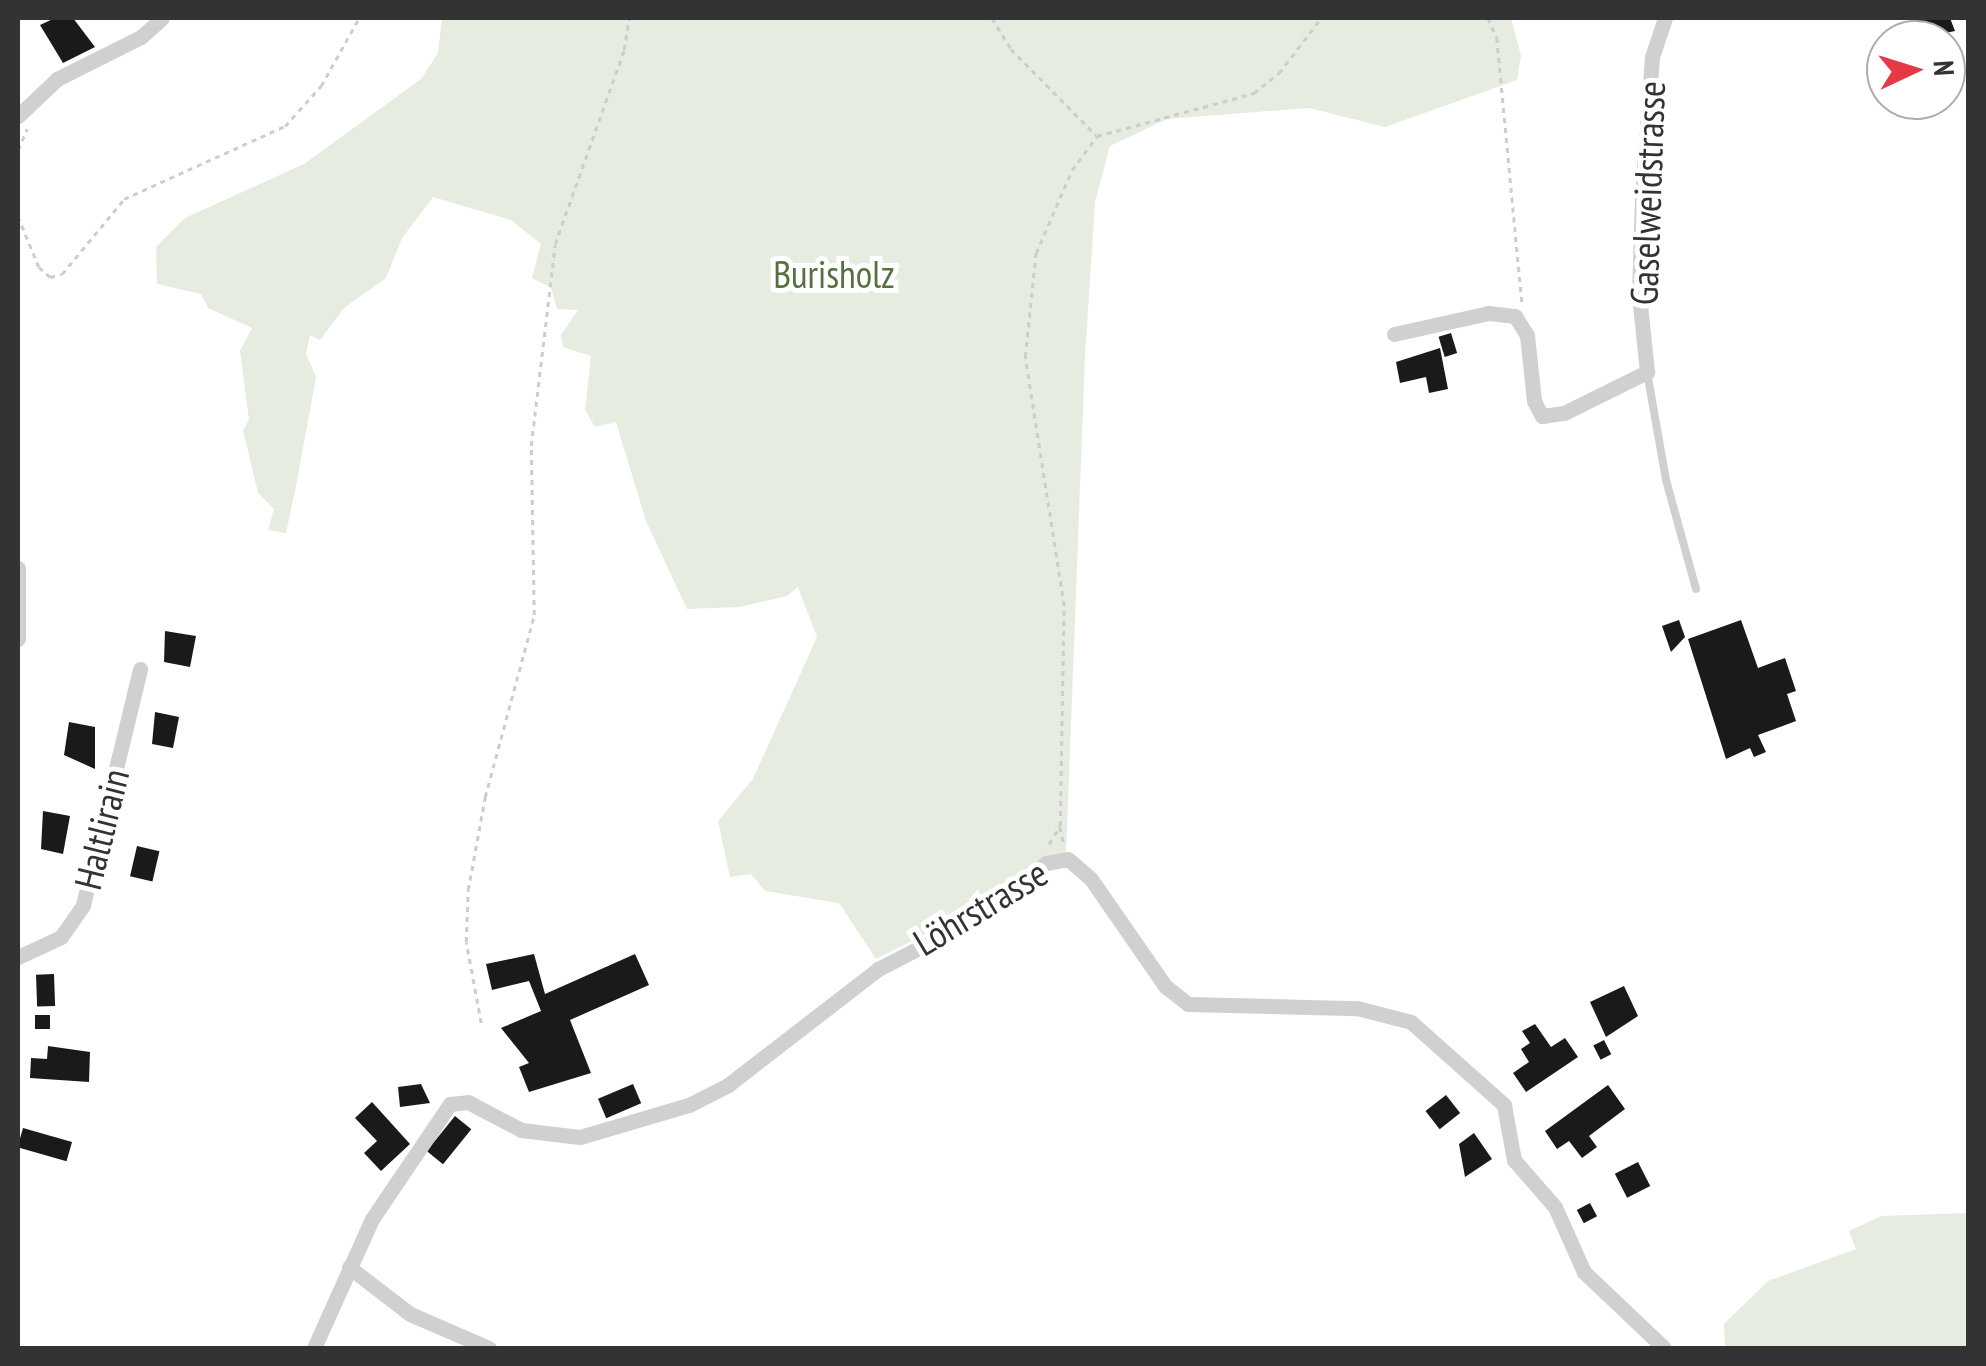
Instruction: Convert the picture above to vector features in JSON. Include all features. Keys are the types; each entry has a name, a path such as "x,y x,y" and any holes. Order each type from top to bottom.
{"street":[{"path":"18,116 57,79 141,38 162,18"},
{"name":"Gaselweidstrasse","path":"1648,372 1639,294 1642,196 1652,57 1665,18"},
{"path":"1394,334 1497,312 1515,316 1525,328 1534,401 1542,416 1564,412 1648,372"},
{"path":"18,568 18,638"},
{"name":"Haltlirain","path":"18,957 61,938 83,905 140,669"},
{"name":"Löhrstrasse","path":"314,1348 349,1267 394,1182 450,1104 468,1102 520,1130 580,1137 689,1104 728,1085 889,962 979,916 1054,860 1082,867 1153,972 1188,1004 1357,1008 1411,1022 1504,1105 1514,1160 1556,1207 1584,1272 1664,1348"},
{"path":"349,1267 410,1314 489,1348"}],"lane":[{"name":"Gaselweidstrasse","path":"1648,372 1666,480 1696,589"}],"path":[{"path":"18,216 39,267 50,276 62,274 98,224 133,193 285,126 321,86 359,18"},
{"path":"481,1023 466,942 468,890 486,797 534,615 531,446 555,244 624,50 629,18"},
{"path":"992,18 1011,49 1096,136"},
{"path":"1034,872 1060,826 1064,606 1025,357 1028,293 1049,218 1096,136 1254,94 1279,73 1321,18"},
{"path":"1488,18 1497,38 1525,328"}],"green space":[{"name":"Burisholz","path":"442,18 1511,18 1521,56 1517,80 1385,127 1309,108 1167,119 1110,146 1095,202 1085,356 1066,855 1012,891 876,959 839,903 765,891 751,874 730,877 718,821 753,779 817,637 798,587 787,596 739,607 687,609 646,521 616,422 595,427 585,410 591,356 563,347 561,335 578,310 557,309 551,288 532,278 541,244 511,220 433,197 402,238 386,278 344,308 320,340 310,335 306,354 316,377 286,533 268,530 274,509 258,493 243,430 249,420 240,351 252,328 208,308 201,294 157,284 156,247 185,218 304,164 421,79 438,53"},
{"path":"1968,1213 1968,1348 1725,1348 1724,1324 1768,1281 1856,1249 1849,1231 1881,1216"}],"building":[{"path":"55,18 73,18 95,47 63,63 40,25"},
{"path":"1950,18 1951,20 1913,20"},
{"path":"1451,333 1457,353 1445,357 1439,337"},
{"path":"1440,348 1448,389 1429,393 1426,377 1400,383 1396,362"},
{"path":"1679,620 1685,637 1671,652 1662,626"},
{"path":"1741,620 1758,668 1785,658 1796,691 1787,694 1796,721 1758,735 1766,752 1754,757 1750,748 1726,759 1688,639"},
{"path":"165,631 196,636 190,667 164,662"},
{"path":"155,712 179,717 173,748 152,744"},
{"path":"69,722 95,727 95,769 64,755"},
{"path":"43,811 70,816 63,854 41,849"},
{"path":"137,846 159,851 152,881 130,876"},
{"path":"534,954 545,994 635,954 649,985 570,1020 591,1073 529,1092 519,1067 529,1063 501,1028 541,1011 529,981 492,990 486,964"},
{"path":"54,974 55,1006 37,1007 36,975"},
{"path":"1624,986 1638,1016 1606,1037 1590,1002"},
{"path":"35,1015 50,1015 50,1029 35,1029"},
{"path":"1535,1024 1551,1047 1565,1038 1578,1057 1526,1092 1513,1073 1529,1062 1521,1049 1530,1043 1522,1031"},
{"path":"1604,1040 1611,1054 1601,1060 1593,1045"},
{"path":"48,1046 90,1052 89,1082 30,1078 31,1058 47,1059"},
{"path":"421,1084 430,1103 400,1107 398,1087"},
{"path":"633,1084 641,1103 606,1118 598,1099"},
{"path":"1608,1085 1625,1109 1589,1136 1597,1147 1582,1158 1569,1141 1557,1149 1545,1131"},
{"path":"1446,1095 1460,1113 1440,1129 1426,1111"},
{"path":"372,1102 410,1144 381,1171 364,1153 377,1141 355,1118"},
{"path":"455,1116 471,1129 443,1164 427,1151"},
{"path":"23,1128 72,1142 67,1161 18,1147"},
{"path":"1474,1133 1492,1159 1465,1177 1459,1144"},
{"path":"1638,1162 1650,1186 1627,1198 1615,1174"},
{"path":"1590,1203 1597,1216 1584,1223 1577,1210"}]}
